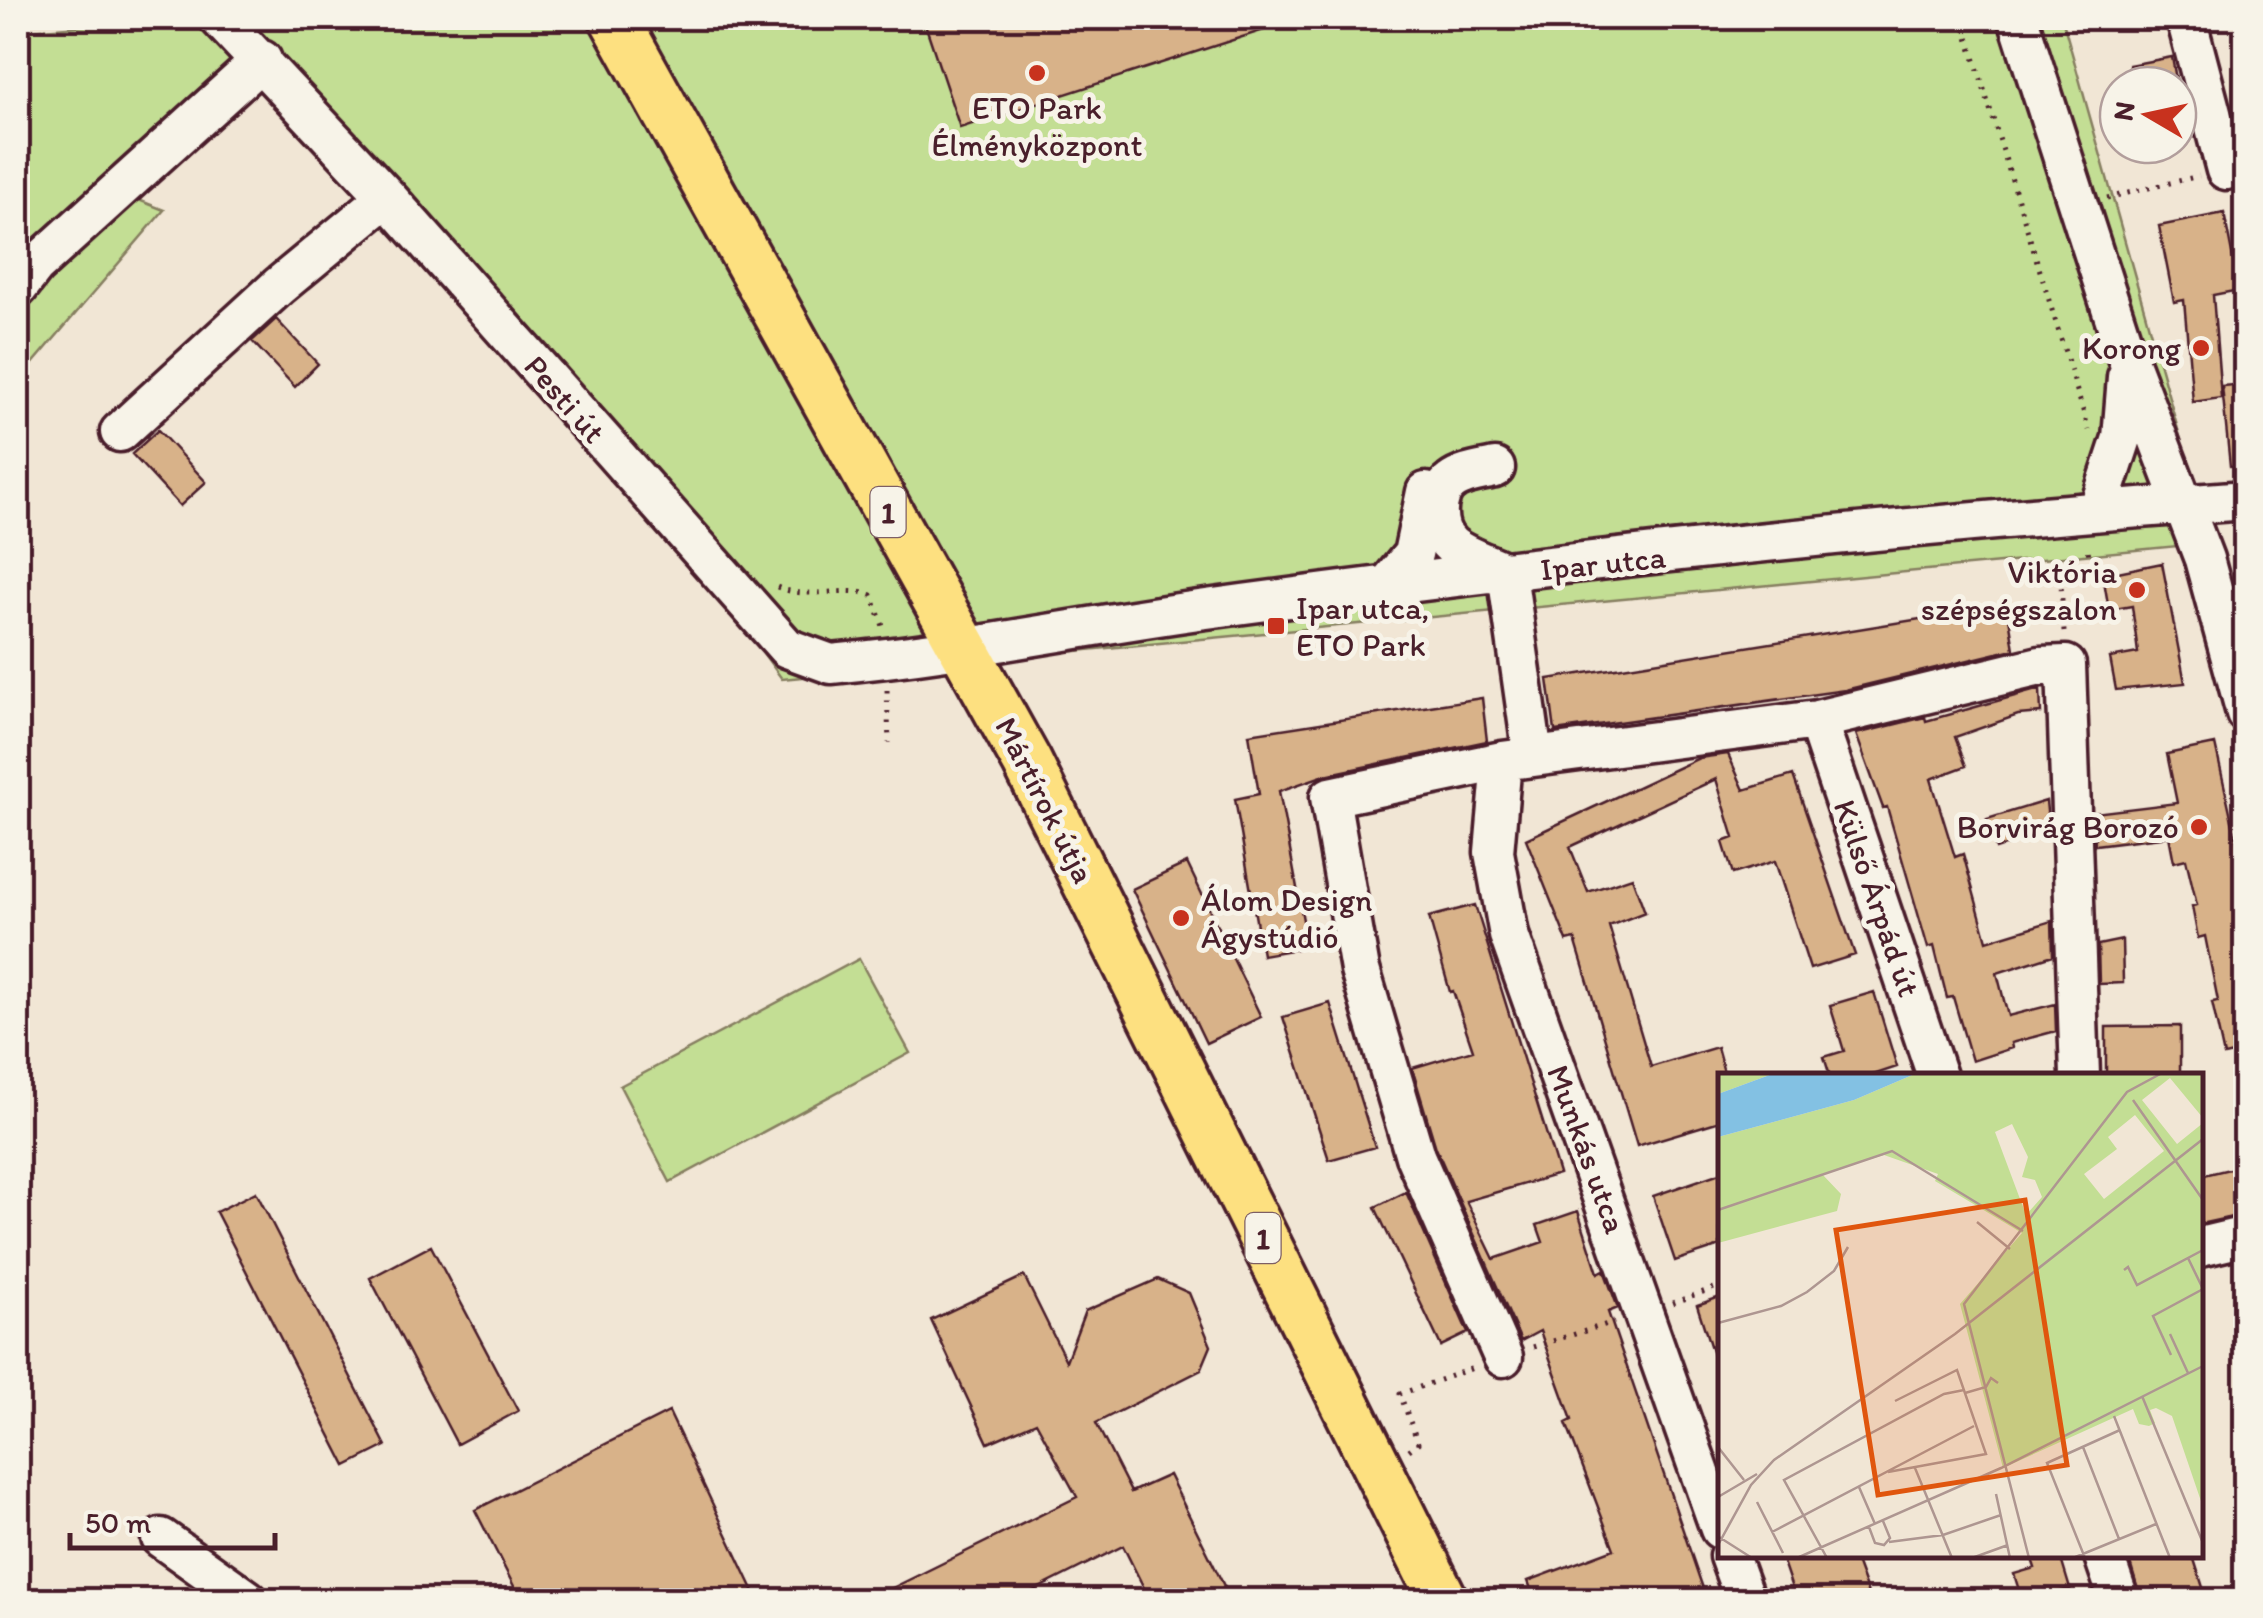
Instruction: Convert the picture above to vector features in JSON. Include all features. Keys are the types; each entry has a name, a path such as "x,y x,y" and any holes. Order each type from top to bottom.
{"main road":[{"name":"Mártírok útja","path":"614,18 1050,806 1443,1600"}],"street":[{"name":"Pesti út","path":"219,18 387,197 787,648 832,664 964,645"},
{"path":"2018,18 2128,360 2180,505 2204,559 2246,712"},
{"path":"2186,18 2240,167"},
{"path":"18,288 35,266 262,60"},
{"path":"120,432 279,286 387,197"},
{"path":"2098,511 2122,438 2128,360"},
{"path":"1496,468 1452,481 1440,494 1438,518 1441,532 1452,545 1507,573"},
{"path":"1385,588 1413,554 1426,498 1425,480"},
{"name":"Ipar utca","path":"964,645 1507,573 2098,511 2246,500"},
{"name":"Munkás utca","path":"1507,573 1518,759 1494,852 1510,935 1718,1524"},
{"path":"1504,1357 1416,1156 1360,970 1330,797 1518,759 1817,720 2040,666 2066,665 2080,1073"},
{"name":"Külső Árpád út","path":"1817,720 1936,1073"},
{"path":"2203,1245 2246,1236"},
{"path":"162,1538 248,1600"},
{"path":"1731,1558 1745,1600"},
{"path":"2105,1558 2120,1600"}],"path":[{"path":"1962,18 2094,446"},
{"path":"2078,206 2240,167"},
{"path":"2066,665 2060,568 2090,564 2088,549"},
{"path":"1400,1456 1418,1443 1400,1394 1718,1287"}],"green space":[{"path":"128,18 2062,18 2098,146 2098,165 2103,165 2210,543 782,679 639,483 268,68 121,193 164,210 18,381 18,31 130,22"},
{"path":"859,959 910,1053 670,1182 620,1086"}],"building":[{"name":"ETO Park Élményközpont","path":"923,18 1288,18 1289,22 960,128"},
{"path":"2172,57 2173,65 2129,65"},
{"path":"2224,213 2239,290 2213,295 2221,398 2193,402 2184,300 2174,302 2159,226"},
{"path":"276,319 318,364 295,387 252,341"},
{"path":"2246,384 2246,465 2230,466 2222,386"},
{"path":"158,430 206,482 180,506 132,454"},
{"path":"2162,563 2185,683 2116,690 2110,658 2138,653 2132,606 2109,610 2103,575"},
{"path":"2007,605 2014,649 1845,690 1555,731 1548,679"},
{"path":"2040,689 2041,713 2018,715 1955,737 1966,766 1931,779 1955,857 1963,854 1987,941 2052,921 2053,955 1997,973 2008,1016 2055,1004 2056,1031 2011,1043 2012,1048 1972,1061 1953,997 1947,998 1934,946 1928,948 1887,807 1883,808 1856,734 1925,717 1926,721"},
{"path":"1482,698 1487,741 1325,775 1279,791 1308,947 1262,955 1235,799 1259,794 1249,734"},
{"path":"2215,744 2246,884 2246,1051 2224,1056 2212,1002 2218,1001 2205,936 2198,938 2192,906 2197,905 2186,859 2174,862 2169,836 2095,845 2094,813 2177,803 2167,754"},
{"path":"1728,754 1744,790 1793,775 1855,955 1810,969 1775,861 1733,874 1723,842 1734,838 1716,779 1570,847 1588,892 1632,877 1645,912 1609,926 1651,1067 1717,1047 1724,1073 1718,1073 1718,1122 1637,1146 1575,939 1567,941 1526,839 1699,758"},
{"path":"2046,801 2049,832 1996,849 1987,819"},
{"path":"1187,863 1261,1017 1206,1043 1132,889"},
{"path":"1475,905 1559,1174 1466,1201 1494,1259 1543,1242 1537,1225 1578,1211 1598,1273 1604,1270 1618,1308 1608,1312 1707,1600 1535,1600 1528,1581 1614,1549 1566,1423 1572,1420 1540,1331 1521,1341 1436,1148 1412,1068 1473,1050 1453,991 1450,992 1429,917"},
{"path":"2122,940 2123,983 2099,984 2098,945"},
{"path":"1874,992 1897,1067 1879,1073 1829,1073 1824,1057 1844,1051 1830,1005"},
{"path":"1330,1003 1375,1147 1329,1160 1283,1017"},
{"path":"2180,1026 2180,1073 2106,1073 2106,1027"},
{"path":"2246,1165 2246,1214 2203,1223 2203,1175"},
{"path":"1718,1174 1718,1247 1675,1261 1653,1196"},
{"path":"256,1192 386,1446 346,1466 216,1212"},
{"path":"1406,1192 1468,1333 1441,1346 1375,1207"},
{"path":"431,1246 518,1411 457,1444 370,1278"},
{"path":"1024,1276 1066,1361 1085,1311 1158,1279 1189,1293 1211,1346 1201,1370 1096,1423 1131,1492 1169,1475 1231,1600 1150,1600 1123,1546 1015,1600 868,1600 1077,1497 1036,1422 988,1443 931,1320"},
{"path":"1718,1298 1718,1364 1716,1364 1697,1305"},
{"path":"669,1412 758,1600 521,1600 475,1510"},
{"path":"1782,1558 1855,1558 1868,1594 1849,1600 1796,1600"},
{"path":"2032,1558 2061,1558 2070,1589 2022,1600 2014,1574 2035,1568"},
{"path":"2129,1558 2194,1558 2207,1600 2141,1600"}],"place":[{"name":"ETO Park Élményközpont","path":"1037,73"},
{"name":"Korong","path":"2201,348"},
{"name":"Viktória szépségszalon","path":"2137,590"},
{"name":"Ipar utca, ETO Park","path":"1276,626"},
{"name":"Borvirág Borozó","path":"2199,827"},
{"name":"Álom Design Ágystúdió","path":"1181,918"}]}
